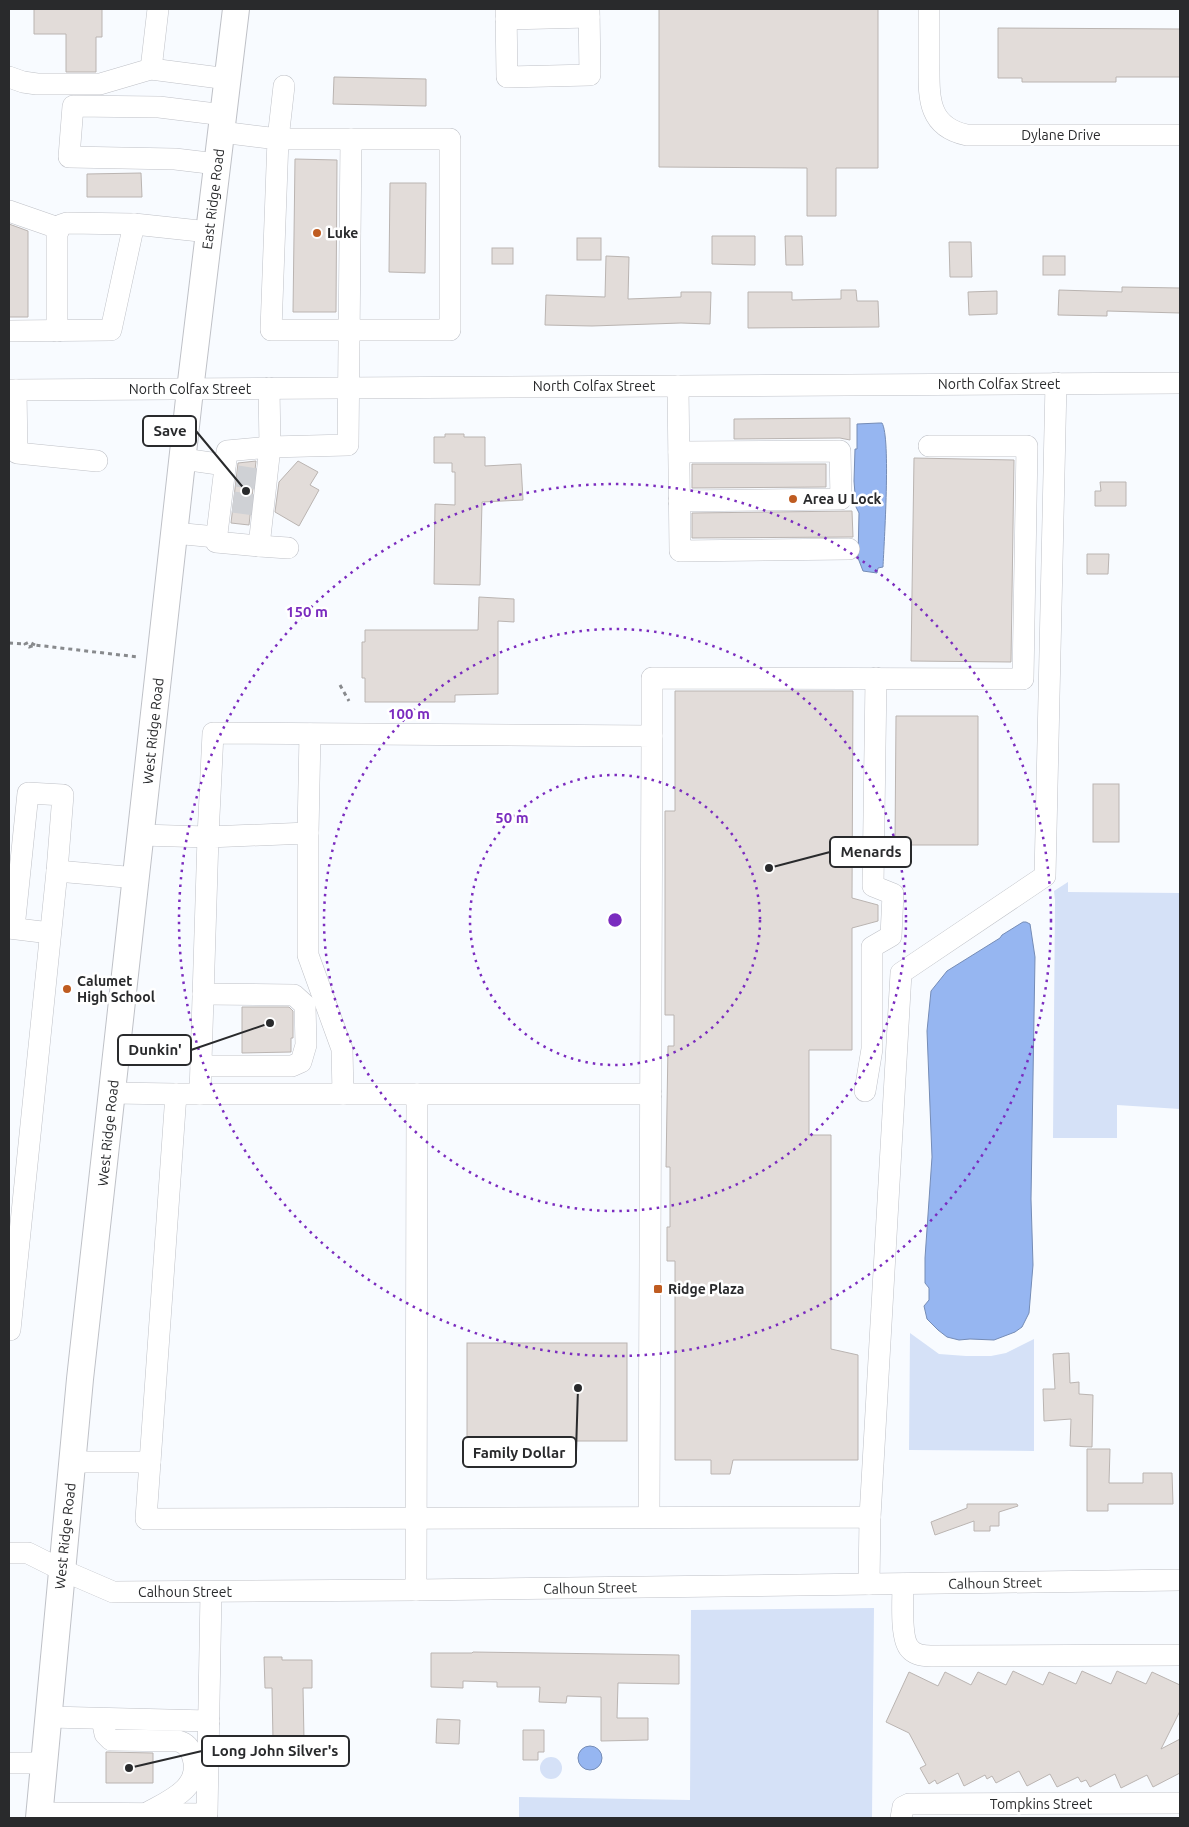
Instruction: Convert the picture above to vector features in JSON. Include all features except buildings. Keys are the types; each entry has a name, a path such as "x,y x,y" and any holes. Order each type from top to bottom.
{"main road":[{"name":"East Ridge Road","path":"190,390 236,9"},
{"name":"West Ridge Road","path":"39,1816 73,1462 190,390"}],"street":[{"path":"150,69 158,9"},
{"name":"Dylane Drive","path":"929,9 930,100 937,117 952,130 967,135 1180,135"},
{"path":"589,13 590,75 507,77 506,14 589,13"},
{"path":"9,76 37,84 100,84 150,69 228,79"},
{"path":"217,164 175,159 68,157 73,106 159,107 278,138 450,139 450,330 271,330 278,138 284,86"},
{"path":"259,546 259,505 227,451 270,447 348,445 351,139"},
{"path":"9,211 58,228"},
{"path":"57,331 57,234 58,228 61,225 67,223 134,224 209,232"},
{"path":"9,331 111,330 134,224"},
{"name":"North Colfax Street","path":"12,390 1180,382"},
{"path":"869,1584 870,1517 901,973 1046,876 1056,383"},
{"path":"678,386 680,551 849,549"},
{"path":"269,388 270,447 242,475 227,502 216,542 288,548"},
{"path":"12,390 17,454 97,461"},
{"path":"649,1518 652,678 1022,679 1027,446 930,446"},
{"path":"679,452 840,451 841,499 679,500"},
{"path":"183,459 242,475"},
{"path":"174,533 216,537"},
{"path":"865,1091 872,1049 872,947 891,936 893,894 873,886 876,678"},
{"path":"200,1094 213,733 652,736"},
{"path":"310,734 308,955 342,1049 343,1094"},
{"path":"9,1330 12,1310 50,933 63,795 28,793 12,928 50,933"},
{"path":"142,835 208,837 308,833"},
{"path":"56,871 137,878"},
{"path":"201,1066 292,1066 301,1062 306,1045 305,1005 294,995 203,994"},
{"path":"113,1093 651,1094"},
{"path":"176,1094 146,1519 870,1517"},
{"path":"416,1590 417,1094"},
{"path":"73,1462 150,1462"},
{"name":"Calhoun Street","path":"9,1553 28,1553 113,1592 1180,1580"},
{"path":"903,1584 905,1642 911,1651 917,1654 931,1656 1180,1655"},
{"path":"39,1816 207,1814 211,1592"},
{"path":"49,1717 209,1720"},
{"path":"102,1719 105,1734 111,1740 178,1741 184,1743 191,1751 194,1762 191,1783 182,1792 147,1814"},
{"path":"9,1763 44,1763"},
{"name":"Tompkins Street","path":"902,1813 909,1804 1180,1804"}],"path":[{"path":"9,642 25,644 29,642 35,645 160,659"},
{"path":"340,685 349,701"}],"shaded area":[{"path":"1068,882 1068,892 1180,893 1180,1109 1117,1105 1117,1138 1053,1138 1054,891"},
{"path":"910,1333 939,1354 966,1356 991,1356 1006,1353 1034,1339 1034,1451 909,1450"},
{"path":"874,1608 872,1818 519,1818 519,1797 690,1800 691,1610"},
{"path":"551,1757 559,1760 562,1768 559,1776 551,1779 543,1776 540,1768 543,1760"}],"water":[{"path":"882,423 886,448 886,492 883,567 878,568 877,573 863,571 858,558 859,513 856,507 854,481 855,449 857,449 857,424"},
{"path":"1023,922 1030,924 1035,957 1031,1199 1033,1265 1029,1313 1022,1327 1015,1332 994,1340 959,1340 947,1337 938,1330 927,1319 924,1306 929,1300 929,1288 925,1283 925,1258 932,1157 927,1031 931,991 947,971"},
{"path":"590,1746 599,1749 602,1758 599,1767 590,1770 581,1767 578,1758 581,1749"}],"tunnel":[{"path":"237,476 257,479"},
{"path":"233,502 255,505"}],"place":[{"name":"Luke","path":"317,233"},
{"name":"Save","path":"246,491"},
{"name":"Area U Lock","path":"793,499"},
{"name":"Menards","path":"769,868"},
{"name":"Calumet High School","path":"67,989"},
{"name":"Dunkin'","path":"270,1023"},
{"name":"Ridge Plaza","path":"658,1289"},
{"name":"Family Dollar","path":"578,1388"},
{"name":"Long John Silver's","path":"129,1768"}]}
